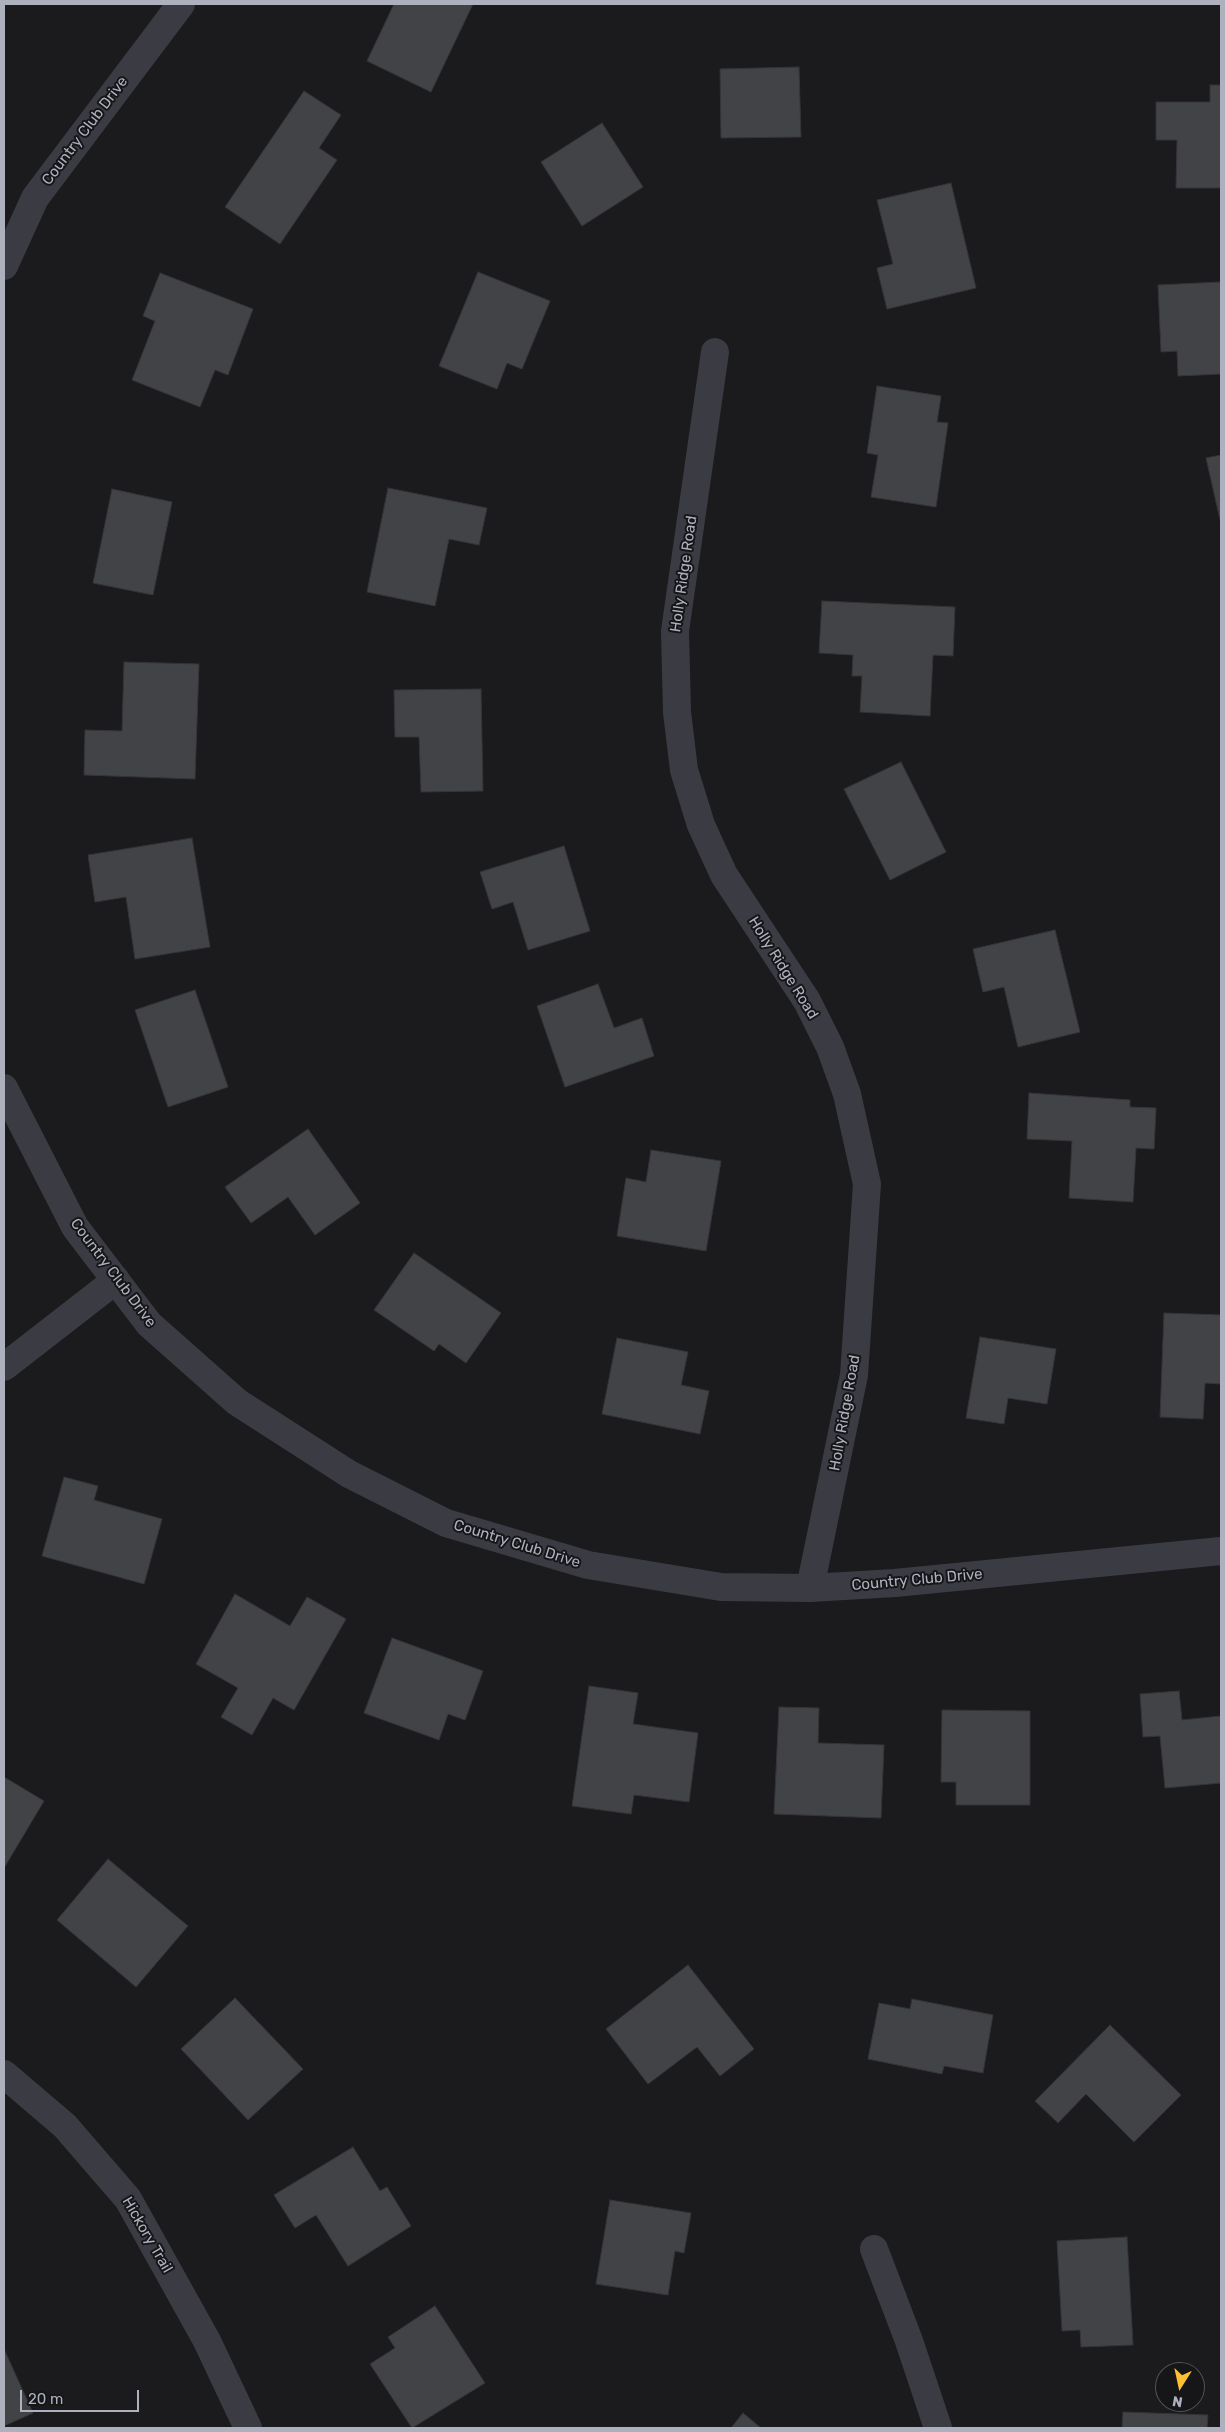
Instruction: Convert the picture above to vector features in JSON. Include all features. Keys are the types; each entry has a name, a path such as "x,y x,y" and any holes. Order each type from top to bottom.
{"street":[{"name":"Country Club Drive","path":"4,266 34,198 181,4"},
{"name":"Holly Ridge Road","path":"715,352 675,631 677,712 684,770 701,825 724,875 807,1000 830,1047 847,1094 868,1184 854,1375 810,1588"},
{"name":"Country Club Drive","path":"4,1088 75,1227 149,1324 237,1402 349,1474 446,1523 588,1565 720,1587 810,1588 895,1583 1221,1551"},
{"path":"4,1368 116,1280"},
{"name":"Hickory Trail","path":"4,2074 65,2126 128,2199 207,2341 248,2428"},
{"path":"874,2249 909,2341 938,2428"}],"building":[{"path":"394,4 473,4 431,92 367,61"},
{"path":"799,67 801,137 721,138 720,69"},
{"path":"1210,85 1221,85 1221,188 1176,188 1177,140 1156,140 1156,102 1210,102"},
{"path":"304,91 341,115 319,148 337,160 280,244 225,207"},
{"path":"602,123 643,187 582,226 541,162"},
{"path":"951,183 976,288 887,309 877,268 893,264 877,200"},
{"path":"478,272 550,301 522,369 507,363 497,389 439,366"},
{"path":"160,273 253,309 228,375 215,370 200,407 132,380 155,321 143,316"},
{"path":"1221,282 1221,374 1178,376 1177,351 1161,352 1158,285"},
{"path":"877,386 941,396 937,422 948,423 936,507 871,497 878,455 867,453"},
{"path":"1221,455 1221,524 1206,458"},
{"path":"388,488 487,508 479,545 449,539 435,606 367,592"},
{"path":"112,489 172,502 153,595 93,583"},
{"path":"822,601 955,607 953,656 933,655 930,716 860,712 862,676 852,676 853,655 819,653"},
{"path":"124,662 199,664 195,779 84,775 85,730 122,731"},
{"path":"481,689 483,791 421,792 419,737 395,737 394,690"},
{"path":"901,762 946,852 890,880 844,789"},
{"path":"192,838 210,947 135,959 126,897 95,902 88,855"},
{"path":"564,846 590,931 528,950 513,902 492,909 480,872"},
{"path":"1055,930 1080,1032 1018,1047 1004,987 983,992 973,949"},
{"path":"598,984 614,1028 642,1018 654,1056 565,1087 537,1006"},
{"path":"195,990 228,1087 168,1107 135,1010"},
{"path":"1029,1093 1130,1100 1130,1107 1156,1108 1154,1149 1136,1148 1133,1202 1069,1198 1072,1141 1027,1139"},
{"path":"308,1129 360,1203 315,1235 288,1197 251,1223 225,1187"},
{"path":"651,1150 721,1161 706,1251 617,1236 626,1178 646,1182"},
{"path":"414,1253 501,1313 466,1363 439,1344 434,1351 374,1310"},
{"path":"1164,1313 1221,1315 1221,1384 1205,1383 1203,1419 1160,1417"},
{"path":"980,1337 1056,1349 1047,1404 1008,1398 1004,1424 966,1418"},
{"path":"617,1338 688,1352 681,1385 709,1391 700,1434 602,1414"},
{"path":"64,1477 98,1486 94,1500 162,1519 144,1584 42,1556"},
{"path":"235,1594 290,1626 307,1597 346,1619 294,1710 273,1698 252,1735 221,1717 238,1688 196,1664"},
{"path":"392,1638 483,1671 465,1720 448,1714 439,1740 364,1713"},
{"path":"589,1686 638,1693 633,1724 698,1733 689,1802 634,1795 631,1814 572,1806"},
{"path":"1179,1691 1182,1720 1221,1716 1221,1783 1165,1788 1160,1736 1143,1737 1140,1694"},
{"path":"779,1707 819,1708 818,1743 884,1745 881,1818 774,1814"},
{"path":"942,1710 1030,1711 1030,1805 956,1805 956,1782 941,1782"},
{"path":"4,1777 44,1801 4,1868"},
{"path":"108,1859 188,1926 136,1987 57,1920"},
{"path":"688,1965 754,2049 720,2076 697,2047 648,2084 606,2029"},
{"path":"235,1998 303,2069 248,2120 181,2049"},
{"path":"912,1999 993,2015 983,2073 944,2066 942,2074 868,2059 879,2003 910,2009"},
{"path":"1110,2025 1181,2095 1134,2142 1086,2094 1058,2123 1035,2101"},
{"path":"353,2147 380,2191 387,2187 411,2226 348,2266 316,2215 295,2228 274,2195"},
{"path":"610,2200 691,2213 684,2253 675,2251 668,2295 596,2284"},
{"path":"1127,2237 1133,2345 1081,2347 1080,2330 1062,2331 1057,2241"},
{"path":"435,2306 485,2383 412,2428 370,2364 395,2348 388,2337"},
{"path":"4,2349 33,2413 4,2426"},
{"path":"1123,2412 1208,2415 1207,2428 1122,2428"},
{"path":"743,2413 761,2428 731,2428"}]}
